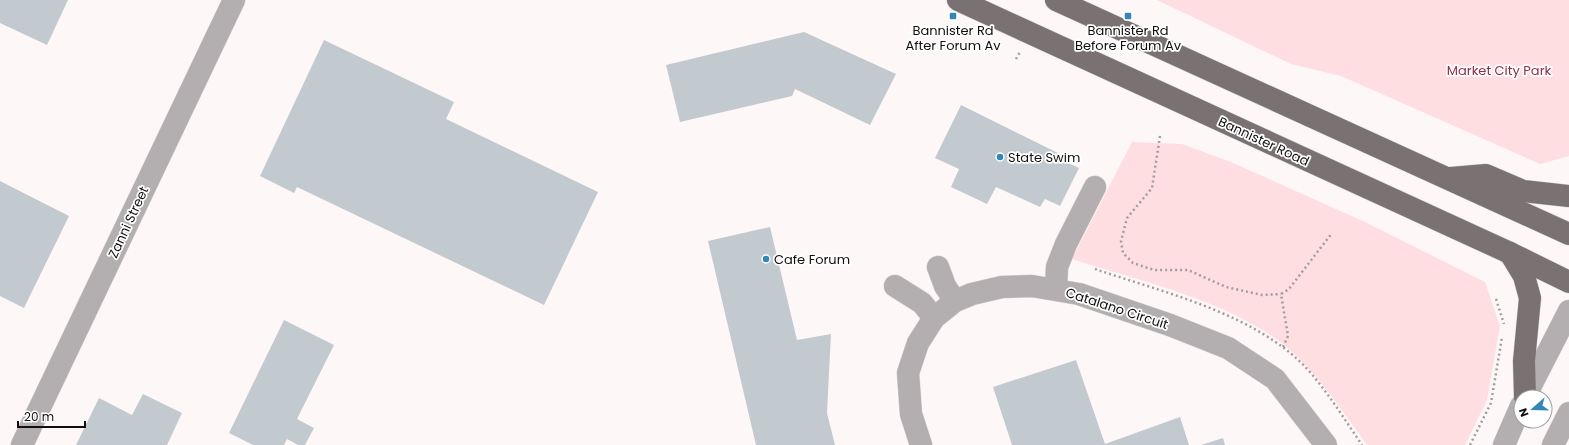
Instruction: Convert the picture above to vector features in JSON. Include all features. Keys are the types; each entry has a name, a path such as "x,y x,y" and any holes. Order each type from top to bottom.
{"main road":[{"name":"Bannister Road","path":"958,0 1510,253 1569,282"},
{"path":"1056,0 1569,234"},
{"path":"1449,178 1486,175 1523,191 1569,196"},
{"path":"1510,253 1524,276 1530,298 1524,361 1525,389"}],"street":[{"name":"Zanni Street","path":"22,445 234,0"},
{"path":"1056,289 1058,242 1095,187"},
{"path":"938,267 945,286 955,302"},
{"path":"895,286 922,303 934,318"},
{"name":"Catalano Circuit","path":"921,445 911,414 908,373 918,343 934,318 955,302 972,294 1002,287 1032,286 1056,289 1087,296 1170,325 1228,348 1275,379 1326,445"},
{"path":"1529,389 1569,312"},
{"path":"1553,445 1569,413"},
{"path":"1504,445 1513,424"}],"path":[{"path":"1160,136 1152,188 1127,218 1121,241 1123,253 1133,263 1154,270 1188,270 1226,287 1262,295 1281,294 1289,289 1332,233"},
{"path":"1281,294 1288,336 1283,348"},
{"path":"1496,299 1504,324"},
{"path":"1470,445 1491,403 1503,332"}],"green space":[{"name":"Market City Park","path":"1157,0 1569,0 1569,156 1540,164 1341,76 1291,64"},
{"path":"1132,142 1182,144 1231,162 1365,222 1485,282 1500,326 1487,400 1465,445 1367,445 1312,372 1291,351 1269,334 1216,306 1158,285 1072,259"}],"building":[{"path":"0,0 68,0 47,45 0,23"},
{"path":"804,32 896,74 870,125 795,89 792,96 680,122 666,65"},
{"path":"324,40 454,102 446,119 598,192 544,305 297,187 294,193 260,176"},
{"name":"State Swim","path":"961,105 1064,156 1062,160 1079,168 1060,206 1045,199 1040,207 996,187 987,204 951,187 959,169 935,158"},
{"path":"0,181 69,216 24,308 0,296"},
{"path":"770,227 797,340 831,334 827,413 835,445 756,445 708,241"},
{"path":"284,320 334,345 297,419 314,428 305,445 298,445 287,439 284,445 253,445 229,433"},
{"path":"1076,360 1105,444 1180,417 1189,445 1012,445 993,387"},
{"path":"143,394 182,413 167,445 76,445 99,398 132,415"},
{"path":"1223,438 1225,445 1201,445"}],"place":[{"name":"Bannister Rd After Forum Av","path":"953,16"},
{"name":"Bannister Rd Before Forum Av","path":"1128,16"},
{"name":"State Swim","path":"1000,157"},
{"name":"Cafe Forum","path":"766,259"}]}
